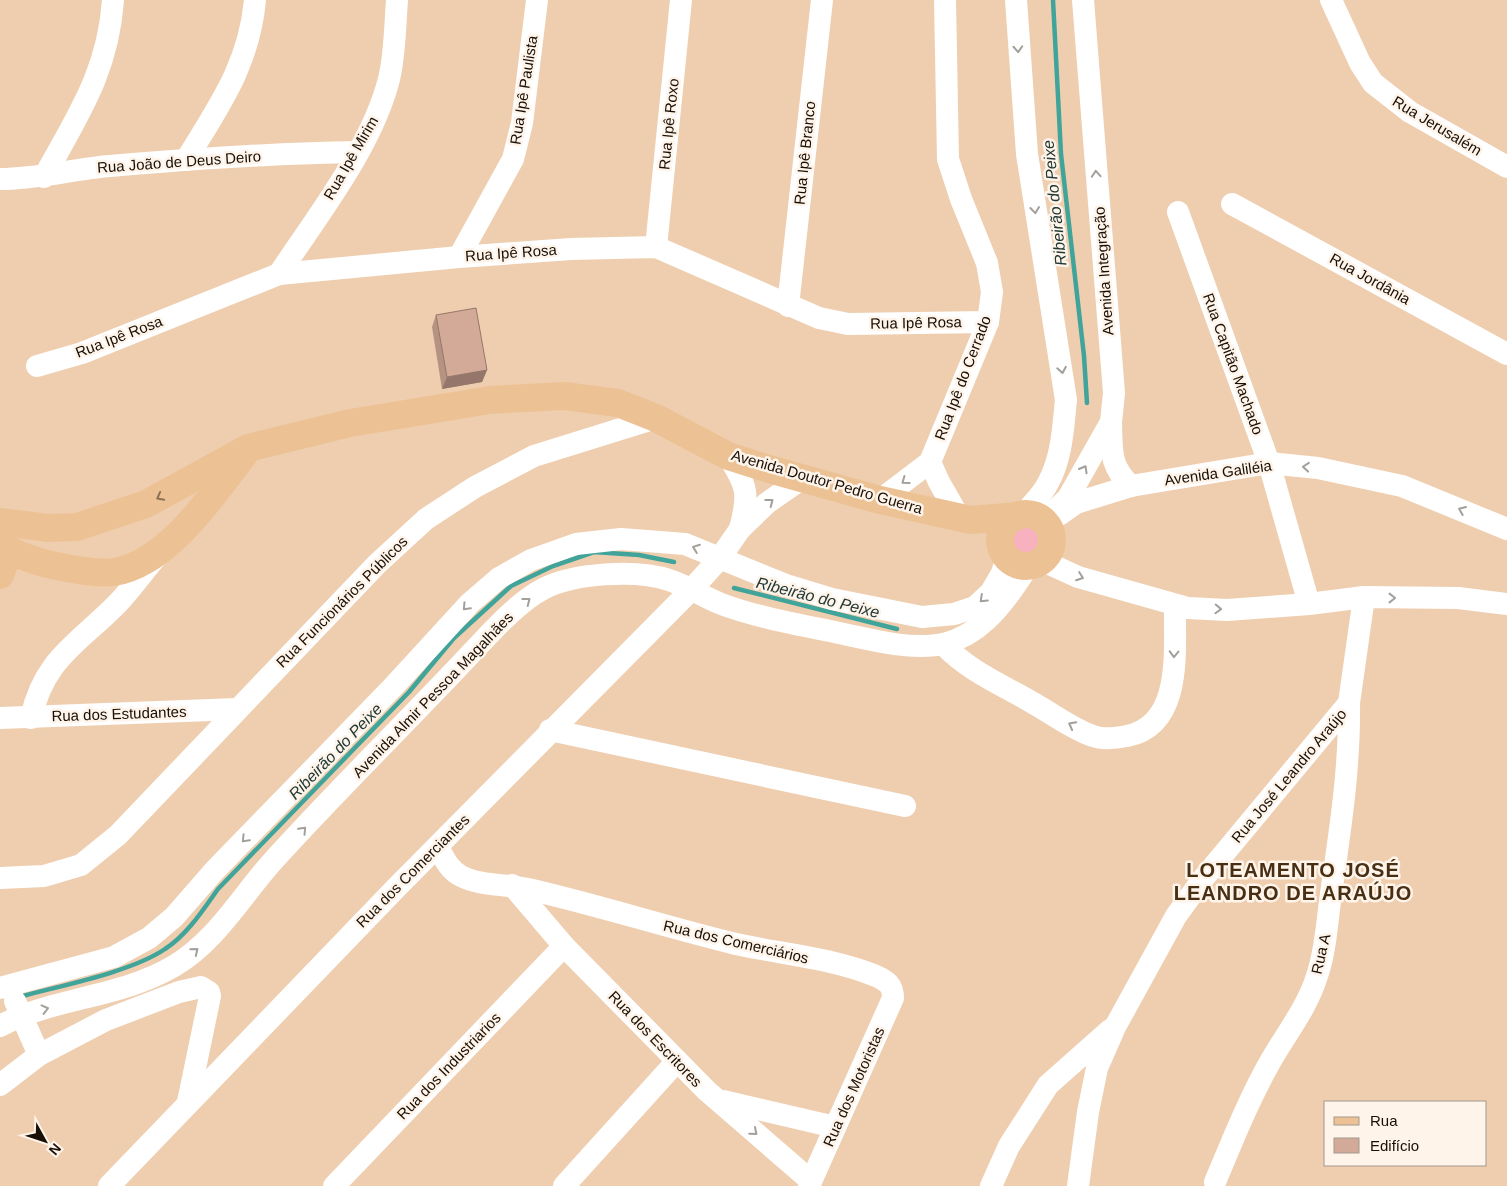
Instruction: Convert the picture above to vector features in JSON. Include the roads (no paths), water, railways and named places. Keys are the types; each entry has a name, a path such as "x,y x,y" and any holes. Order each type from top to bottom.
{"main road":[{"name":"Avenida Doutor Pedro Guerra","path":"77,527 146,504 248,448 350,423 490,400 564,396 618,403 656,418 728,456 880,500 965,518 1033,519"},
{"path":"1,538 44,565 101,573 132,566 163,549 199,511 248,448"},
{"path":"186,483 197,502 199,511"},
{"name":"Avenida Doutor Pedro Guerra","path":"965,518 1020,557"},
{"path":"1033,519 1052,534 1052,544 1049,553 1020,557 1005,526 1033,519"},
{"path":"1,538 49,528 77,527"},
{"path":"44,565 77,527"},
{"path":"0,575 6,562 1,538"}],"street":[{"path":"44,176 88,98 99,73 112,23 113,0"},
{"path":"186,160 234,80 244,56 255,0"},
{"name":"Rua Ipê Mirim","path":"279,274 358,152 380,108 390,77 397,0"},
{"name":"Rua Ipê Paulista","path":"459,256 513,158 522,123 537,0"},
{"name":"Rua Ipê Roxo","path":"656,247 681,0"},
{"name":"Rua Ipê Branco","path":"788,306 822,0"},
{"name":"Rua Ipê do Cerrado","path":"930,462 988,322 992,292 987,263 961,199 948,159 945,0"},
{"path":"1016,0 1027,154 1066,400 1057,461 1033,519"},
{"name":"Avenida Integração","path":"1033,519 1068,498 1111,422 1114,393 1083,0"},
{"name":"Rua Jerusalém","path":"1331,0 1360,63 1373,83 1410,112 1507,167"},
{"name":"Rua João de Deus Deiro","path":"0,179 44,176 107,166 186,160 358,152"},
{"name":"Rua Jordânia","path":"1232,204 1507,354"},
{"name":"Rua Capitão Machado","path":"1178,212 1269,463 1309,604"},
{"name":"Rua Ipê Rosa","path":"37,366 82,353 279,274 459,256 570,250 656,247 788,306 819,318 848,324 988,322"},
{"name":"Rua Funcionários Públicos","path":"0,878 44,876 81,865 118,835 377,564 426,519 475,487 534,456 656,418"},
{"path":"1111,422 1114,464 1120,475 1131,486"},
{"path":"728,456 744,480 746,503 740,530"},
{"path":"880,500 930,462 965,518"},
{"name":"Avenida Galiléia","path":"1033,519 1131,486 1269,463 1318,468 1402,486 1507,529"},
{"path":"740,530 766,503 803,478"},
{"name":"Rua dos Comerciantes","path":"108,1186 550,730 691,590 720,558 740,530"},
{"path":"39,1055 21,1015 4,986 114,956 149,938 174,917 215,870 392,688 470,603 499,578 531,560 576,544 621,539 685,544 786,586 922,617 954,614 975,607 991,592 1002,573 1020,557 1078,577 1188,608 1227,610 1309,604 1364,597 1458,598 1507,604"},
{"path":"31,718 38,690 45,676 62,655 118,602 163,549"},
{"name":"Avenida Almir Pessoa Magalhães","path":"0,1026 21,1015 89,998 149,980 176,965 200,948 272,863 478,646 507,617 543,589 570,580 635,574 669,580 726,606 883,643 915,648 944,644 964,638 983,626 1002,605 1020,557"},
{"path":"0,575 44,565"},
{"path":"101,573 115,592 118,602"},
{"name":"Rua José Leandro Araújo","path":"1078,1186 1088,1112 1097,1068 1115,1026 1176,916 1202,880 1349,703 1364,597"},
{"path":"944,644 960,661 975,671 1070,724 1094,737 1114,738 1141,733 1159,716 1170,695 1174,670 1175,605"},
{"name":"Rua A","path":"1214,1182 1270,1063 1297,1019 1317,977 1327,930 1344,806 1350,745 1349,703"},
{"name":"Rua dos Estudantes","path":"0,718 237,709"},
{"path":"550,730 905,806"},
{"name":"Rua dos Comerciários","path":"438,847 449,867 460,876 472,881 512,885 578,900 636,919 833,964 875,976 892,986"},
{"name":"Rua dos Escritores","path":"512,885 558,939 677,1061 810,1184"},
{"path":"558,939 568,907 578,900"},
{"name":"Rua dos Industriarios","path":"334,1186 558,939"},
{"name":"Rua dos Motoristas","path":"810,1184 893,998 892,986"},
{"path":"0,1085 39,1055 106,1020 179,992 201,987 209,992 210,996 188,1103"},
{"path":"991,1186 1009,1146 1048,1085 1115,1026"},
{"path":"564,1186 677,1061"},
{"path":"717,1100 835,1127"}],"waterway":[{"name":"Ribeirão do Peixe","path":"1053,0 1061,154 1084,356 1087,403"},
{"name":"Ribeirão do Peixe","path":"23,996 116,971 151,957 173,943 194,922 218,889 409,692 454,638 511,586 553,566 594,552 639,555 674,562"},
{"name":"Ribeirão do Peixe","path":"734,588 897,629"}],"district":[{"name":"LOTEAMENTO JOSÉ LEANDRO DE ARAÚJO","path":"1293,882"}]}
